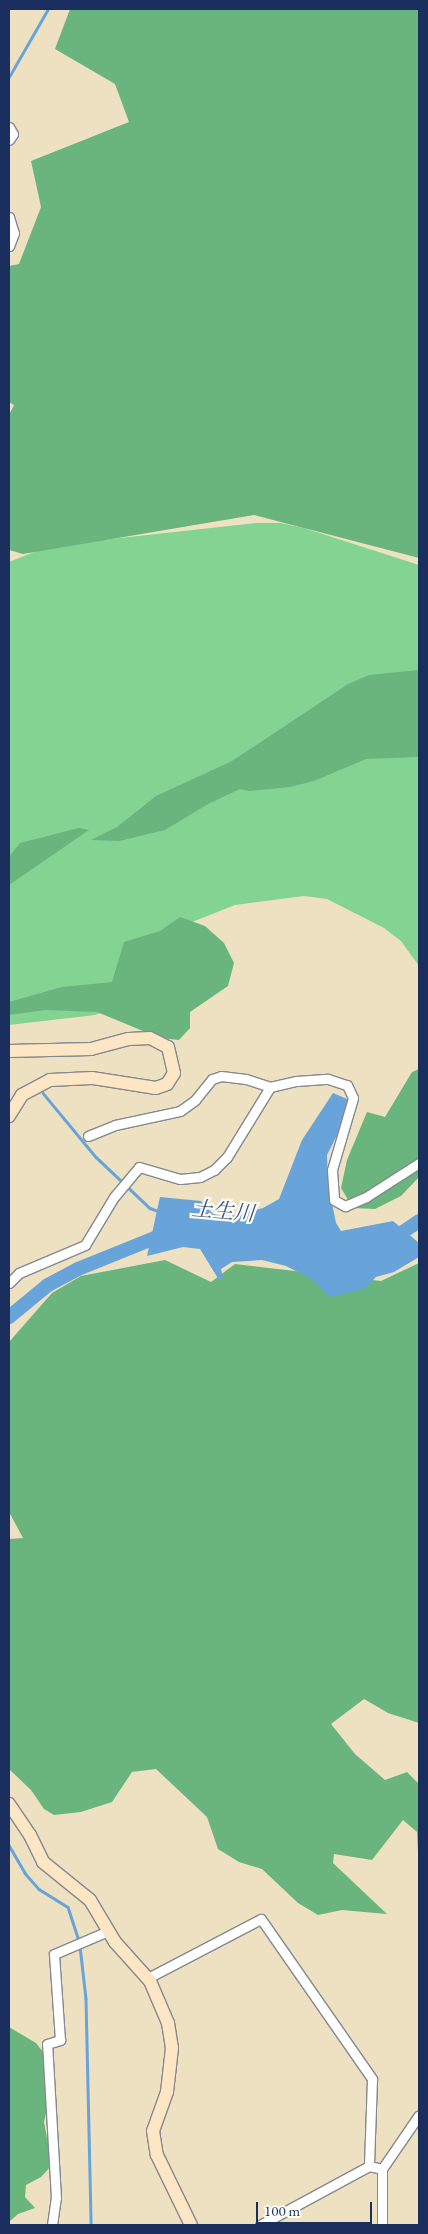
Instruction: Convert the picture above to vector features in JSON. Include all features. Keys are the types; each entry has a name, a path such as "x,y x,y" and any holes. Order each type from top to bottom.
{"street":[{"path":"9,127 13,134 9,140"},
{"path":"9,217 14,233 9,246"},
{"path":"9,1052 91,1049 129,1039 150,1038 168,1047 174,1064 173,1077 167,1084 156,1088 92,1078 50,1080 22,1094 9,1116"},
{"path":"88,1136 115,1125 180,1111 195,1100 212,1080 221,1076 246,1079 270,1087 296,1081 328,1079 347,1085 352,1105 334,1159 330,1185 334,1200 345,1206 366,1198 419,1163"},
{"path":"9,1283 19,1273 85,1245 114,1197 139,1167 180,1179 200,1177 214,1170 226,1157 270,1087"},
{"path":"9,1804 30,1835 43,1862 90,1900 108,1931 148,1978 168,2023 172,2048 167,2092 152,2131 157,2155 191,2225"},
{"path":"148,1978 262,1919 372,2079 369,2166"},
{"path":"52,2225 56,2198 47,2044 60,2040 54,1954 108,1931"},
{"path":"382,2225 382,2170 419,2114"},
{"path":"260,2225 369,2166 382,2170"}],"green space":[{"path":"70,9 419,9 419,558 254,515 23,554 9,550 9,415 14,405 9,402 9,266 19,264 41,207 31,161 129,122 115,84 55,49"},
{"path":"257,523 281,523 304,528 419,565 419,966 401,941 384,928 327,899 304,896 235,905 172,930 117,1006 95,1015 9,1025 9,562 37,551 102,540"},
{"path":"419,670 419,757 366,759 314,781 290,787 249,791 240,789 208,804 165,830 119,841 91,840 117,827 156,796 232,761 348,684 369,675"},
{"path":"79,828 89,830 9,885 9,857 20,843"},
{"path":"180,917 205,926 224,943 234,963 228,986 190,1012 190,1028 179,1040 160,1038 97,1012 45,1010 9,1015 9,1002 62,987 112,982 124,942 160,931"},
{"path":"419,1069 419,1177 401,1196 375,1209 353,1208 341,1188 347,1160 367,1112 385,1117 412,1072"},
{"path":"165,1260 211,1282 235,1264 381,1281 419,1263 419,1723 388,1713 364,1699 331,1724 355,1754 385,1780 407,1772 419,1784 419,1873 417,1832 403,1820 372,1860 334,1854 333,1863 387,1914 342,1910 318,1915 298,1903 262,1869 239,1862 218,1849 207,1817 156,1769 132,1772 112,1802 81,1812 54,1815 44,1809 31,1790 9,1769 9,1539 23,1538 9,1512 9,1342 52,1293 81,1276"},
{"path":"9,2027 36,2043 46,2056 45,2089 48,2105 44,2122 52,2165 41,2177 26,2185 25,2197 35,2208 18,2214 9,2222"}],"water":[{"path":"333,1093 354,1102 327,1155 328,1183 336,1223 341,1231 393,1221 419,1243 419,1257 394,1272 376,1277 364,1289 330,1297 310,1278 286,1266 262,1260 232,1262 221,1269 223,1278 219,1280 200,1249 183,1247 147,1256 160,1197 201,1201 213,1214 227,1217 263,1208 279,1199 302,1140"}],"waterway":[{"path":"9,77 48,9"},
{"path":"43,1093 96,1157 150,1208 158,1211"},
{"name":"土生川","path":"391,1240 419,1221"},
{"name":"土生川","path":"9,1317 48,1285 78,1269 167,1233"},
{"path":"9,1845 25,1873 39,1889 68,1907 79,1941"},
{"path":"80,1946 86,1999 91,2225"}]}
